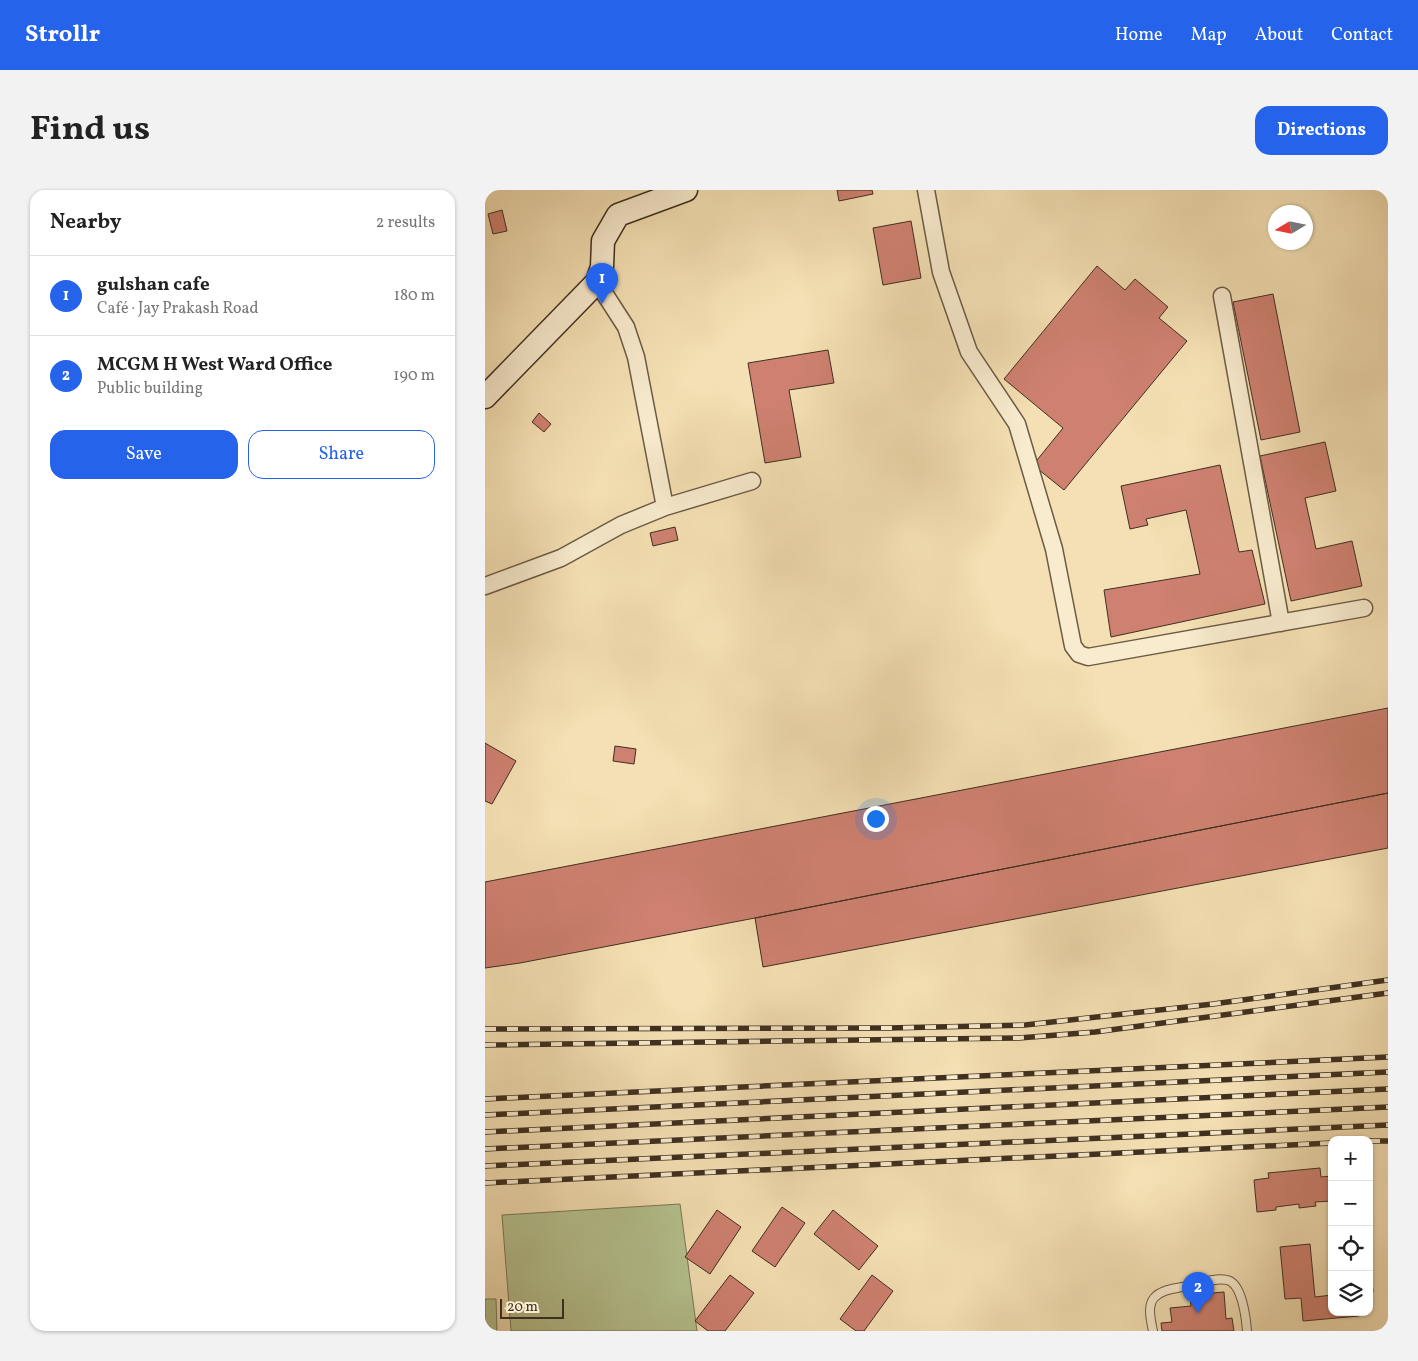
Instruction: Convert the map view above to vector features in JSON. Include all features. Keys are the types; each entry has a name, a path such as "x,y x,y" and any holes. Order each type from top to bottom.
{"street":[{"path":"485,397 597,282 602,267 603,241 618,215 686,190"},
{"path":"926,190 941,272 969,352 1017,424 1054,550 1073,646 1079,654 1088,657 1364,608"},
{"path":"597,282 626,327 636,357 665,506"},
{"path":"1222,296 1281,623"},
{"path":"485,586 561,558 621,524 665,506 752,481"}],"lane":[{"path":"1153,1331 1150,1310 1153,1298 1161,1292 1222,1280 1228,1280 1235,1286 1245,1316 1247,1331"}],"green space":[{"path":"680,1204 697,1331 511,1331 502,1215"},
{"path":"485,1299 496,1299 497,1331 485,1331"}],"building":[{"path":"837,190 872,190 873,194 839,201"},
{"path":"502,210 507,231 493,234 488,214"},
{"path":"911,221 921,278 883,285 873,228"},
{"path":"1097,266 1125,290 1135,279 1168,307 1159,318 1187,341 1064,490 1033,465 1063,428 1004,379"},
{"path":"1273,294 1300,432 1261,440 1233,302"},
{"path":"828,350 834,383 789,390 801,457 765,463 748,363"},
{"path":"539,413 551,424 544,432 532,422"},
{"path":"1325,442 1336,491 1305,498 1316,549 1352,541 1362,586 1291,601 1260,456"},
{"path":"1220,465 1239,552 1252,550 1265,604 1111,637 1104,590 1200,574 1186,510 1146,519 1148,525 1130,529 1121,486"},
{"path":"675,527 678,540 653,546 650,533"},
{"path":"1388,708 1388,793 755,918 485,968 485,882"},
{"path":"485,743 516,761 492,804 485,801"},
{"path":"615,746 636,749 634,764 613,761"},
{"path":"1388,793 1388,848 763,967 755,918"},
{"path":"1320,1168 1321,1177 1328,1176 1328,1201 1315,1202 1316,1206 1299,1208 1299,1204 1276,1207 1276,1210 1257,1212 1254,1180 1269,1178 1268,1173"},
{"path":"782,1207 805,1223 775,1267 752,1251"},
{"path":"717,1210 741,1227 710,1274 685,1257"},
{"path":"833,1210 878,1246 859,1270 814,1234"},
{"path":"1310,1244 1315,1297 1328,1295 1328,1316 1359,1316 1303,1321 1301,1298 1285,1299 1280,1247"},
{"path":"730,1275 754,1293 725,1331 708,1331 695,1321"},
{"path":"872,1275 893,1291 864,1331 856,1331 840,1319"},
{"path":"1224,1292 1226,1319 1232,1318 1234,1331 1162,1331 1161,1323 1172,1322 1170,1308 1191,1306 1190,1295"}],"railway":[{"path":"485,1029 889,1028 1025,1025 1213,1004 1388,980"},
{"path":"485,1045 1019,1038 1095,1032 1388,993"},
{"path":"485,1099 1388,1057"},
{"path":"485,1115 1388,1072"},
{"path":"485,1132 1388,1089"},
{"path":"485,1149 1388,1107"},
{"path":"485,1166 1388,1125"},
{"path":"1373,1141 1388,1141"},
{"path":"485,1183 1328,1143"}],"place":[{"name":"gulshan cafe","path":"602,304"},
{"name":"MCGM H West Ward Office","path":"1198,1313"}]}
